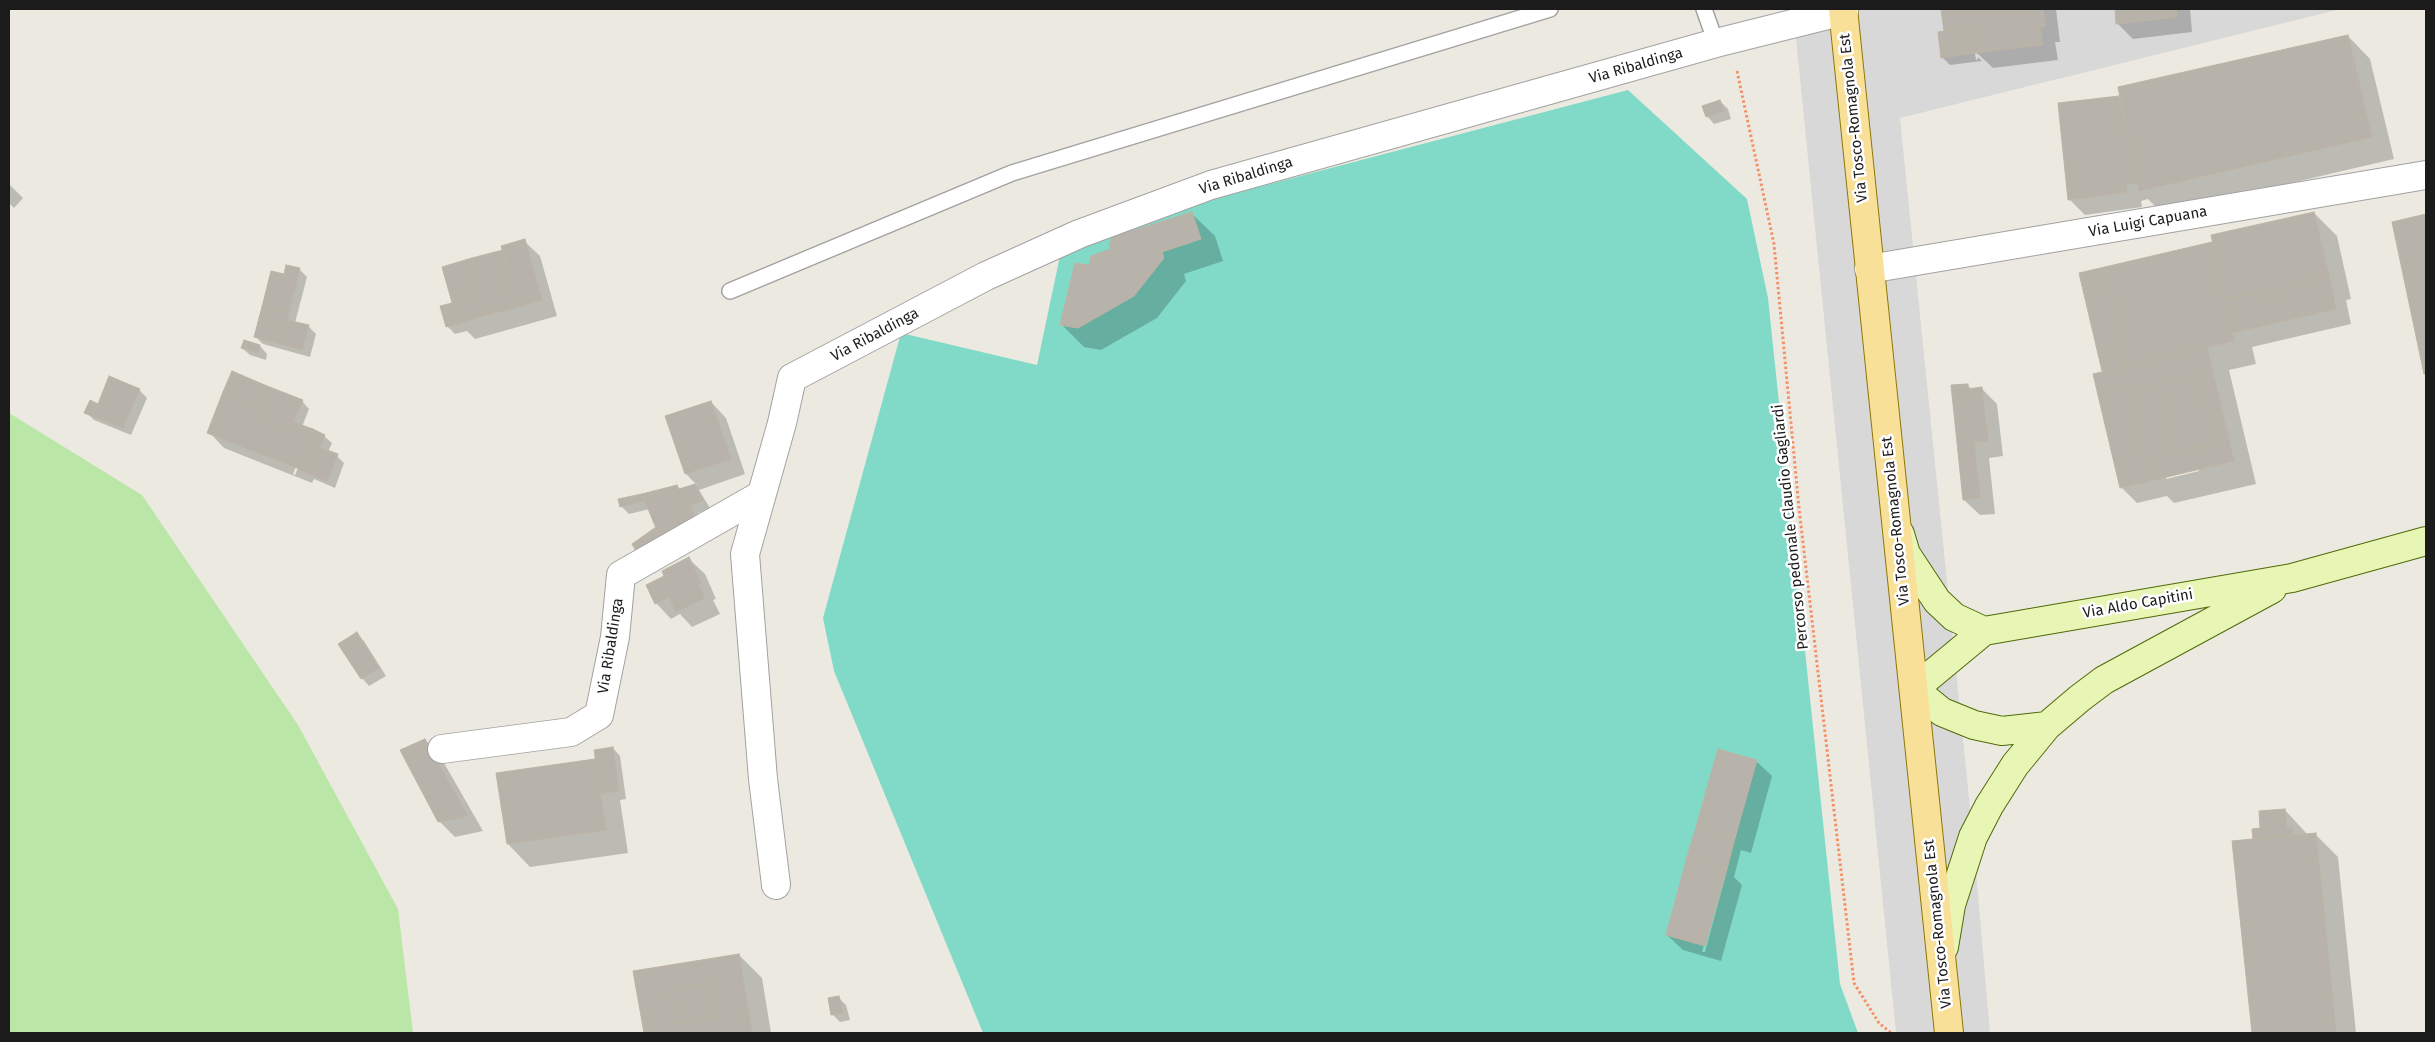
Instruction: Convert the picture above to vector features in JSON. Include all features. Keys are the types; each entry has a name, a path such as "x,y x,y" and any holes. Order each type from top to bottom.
{"main road":[{"name":"Via Tosco-Romagnola Est","path":"1844,10 1894,517 1914,689 1949,1033"},
{"path":"1894,517 1906,554 1937,601 1954,617 1984,631"},
{"name":"Via Aldo Capitini","path":"1914,689 1984,631 2292,578 2426,541"},
{"name":"Via Aldo Capitini","path":"1942,963 1951,905 1973,837 1988,806 2016,765 2047,726 2104,680 2292,578"},
{"path":"1914,689 1942,712 1974,725 2002,731 2047,726"}],"street":[{"name":"Via Ribaldinga","path":"776,885 763,779 745,554 782,423 792,378 986,276 1079,234 1211,185 1724,41 1844,10"},
{"name":"Via Luigi Capuana","path":"1869,269 2426,175"},
{"name":"Via Ribaldinga","path":"442,749 571,732 599,715 615,637 621,575 761,495"}],"lane":[{"path":"730,291 1012,173 1550,9"},
{"path":"1704,9 1724,41"}],"path":[{"name":"Percorso pedonale Claudio Gagliardi","path":"1724,41 1774,244 1799,508 1854,983 1879,1023 1892,1033"}],"shaded area":[{"path":"1793,9 2341,9 1900,118 1973,837 1990,1033 1896,1033"},
{"path":"1628,90 1747,199 1768,298 1840,984 1858,1033 983,1033 834,671 823,618 901,333 1037,365 1060,256 1171,210"}],"green space":[{"path":"9,413 142,495 298,725 398,909 413,1033 9,1033"}],"building":[{"path":"1941,9 2043,9 2045,26 2040,27 2043,45 1976,53 1973,27 1944,31"},
{"path":"2115,9 2176,9 2177,17 2116,24"},
{"path":"1973,27 1976,53 1963,55 1960,29"},
{"path":"1960,29 1963,55 1941,58 1938,32"},
{"path":"2348,35 2372,137 2139,191 2118,87"},
{"path":"2119,96 2137,183 2126,185 2127,192 2068,200 2058,103"},
{"path":"1720,100 1724,111 1706,117 1702,106"},
{"path":"1192,212 1201,239 1162,252 1164,258 1134,296 1078,328 1060,325 1075,263 1089,265 1091,256 1111,249 1109,244 1113,237"},
{"path":"2314,212 2329,276 2285,286 2288,297 2271,301 2268,290 2225,300 2211,235"},
{"path":"2426,214 2426,374 2424,374 2392,222"},
{"path":"525,239 542,300 514,308 506,277 510,277 501,246"},
{"path":"2212,242 2234,341 2127,366 2105,267"},
{"path":"503,250 510,277 506,277 514,308 483,316 474,282 479,281 472,258"},
{"path":"472,258 479,281 474,282 483,316 458,324 442,267"},
{"path":"286,265 300,268 289,313 262,307 271,271 284,274"},
{"path":"2105,267 2127,366 2102,371 2079,273"},
{"path":"2329,276 2336,309 2232,333 2225,300 2268,290 2271,301 2288,297 2285,286"},
{"path":"452,303 458,324 446,327 440,306"},
{"path":"262,307 289,313 281,344 254,337"},
{"path":"287,320 309,325 302,350 281,344"},
{"path":"244,340 260,345 258,353 241,348"},
{"path":"2207,347 2234,461 2150,481 2128,385 2097,391 2093,374","holes":["2200,373 2216,443 2175,453 2157,384"]},
{"path":"232,371 267,386 258,406 223,392"},
{"path":"2200,373 2216,443 2175,453 2157,384"},
{"path":"109,376 140,389 123,428 84,413 90,400 98,404"},
{"path":"1968,384 1968,389 1982,387 1988,441 1974,442 1980,498 1963,500 1951,385"},
{"path":"2128,385 2150,481 2120,488 2097,391"},
{"path":"267,386 303,400 290,430 255,415"},
{"path":"223,392 258,406 255,415 290,430 293,422 313,429 297,468 207,433"},
{"path":"711,401 731,459 685,474 665,416"},
{"path":"313,429 325,435 309,474 297,468"},
{"path":"319,447 338,454 327,481 309,474"},
{"path":"695,484 703,501 678,509 673,491"},
{"path":"677,485 679,489 673,491 683,526 660,538 642,494"},
{"path":"642,494 645,501 620,507 618,499"},
{"path":"691,505 694,517 682,522 678,509"},
{"path":"656,527 660,538 636,551 632,544"},
{"path":"689,557 701,583 698,584 705,598 676,612 669,597 655,604 646,585 664,576 662,571"},
{"path":"357,632 379,668 361,679 338,644"},
{"path":"425,739 468,816 438,822 400,750"},
{"path":"613,747 619,791 601,794 594,750"},
{"path":"1718,749 1757,760 1735,838 1696,827"},
{"path":"595,759 606,830 507,844 496,773"},
{"path":"2285,809 2287,828 2292,827 2293,836 2253,839 2252,829 2260,828 2259,811"},
{"path":"1696,827 1735,838 1727,869 1687,857"},
{"path":"2316,833 2336,1033 2252,1033 2232,841"},
{"path":"1687,857 1727,869 1705,946 1666,935"},
{"path":"739,954 752,1033 644,1033 633,971","holes":["713,983 719,1017 675,1024 670,990"]},
{"path":"713,983 719,1017 675,1024 670,990"},
{"path":"839,996 843,1013 831,1015 828,998"}]}
